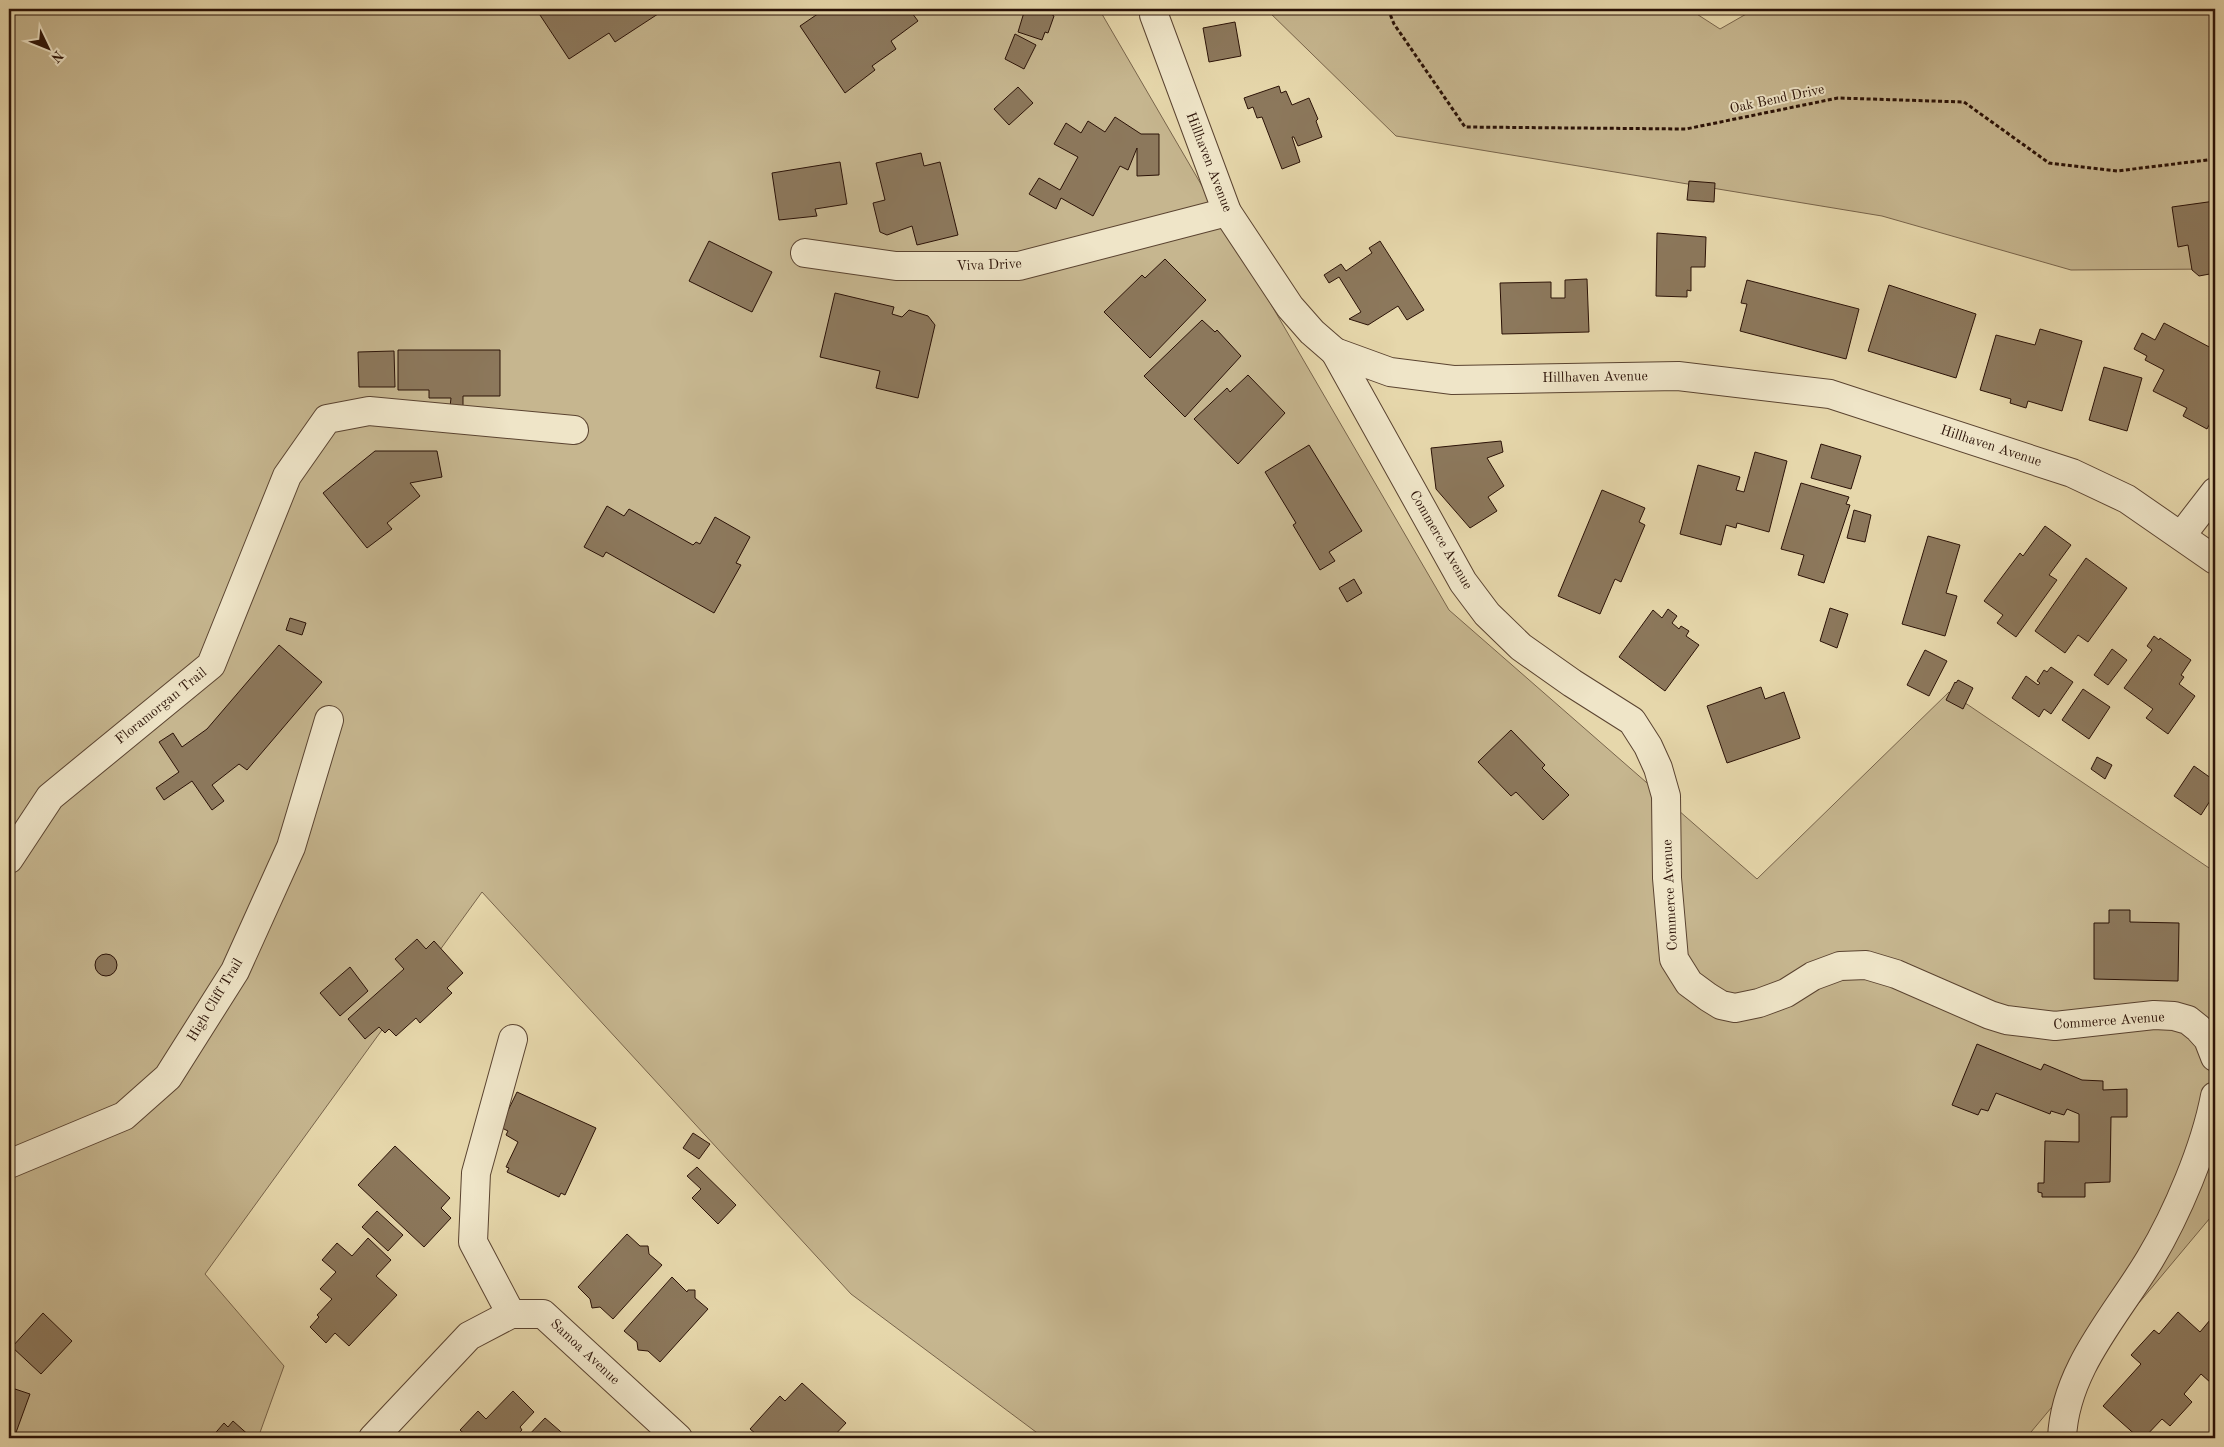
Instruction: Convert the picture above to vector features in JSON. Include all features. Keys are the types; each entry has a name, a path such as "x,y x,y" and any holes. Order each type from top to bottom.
{"street":[{"name":"Hillhaven Avenue","path":"1154,9 1154,15 1227,212 1290,307 1312,332 1335,352 1390,372 1453,380 1678,376 1830,394 2072,473 2127,499 2215,560"},
{"name":"Viva Drive","path":"805,253 896,266 1019,266 1227,212"},
{"name":"Commerce Avenue","path":"1335,352 1463,582 1487,614 1521,647 1572,683 1632,721 1648,746 1658,768 1666,796 1667,878 1674,959 1689,983 1721,1005 1735,1008 1759,1003 1786,994 1813,976 1840,966 1866,965 1896,974 1990,1015 2006,1020 2055,1026 2154,1016 2174,1016 2188,1020 2198,1028 2208,1039 2215,1057"},
{"name":"Floramorgan Trail","path":"9,859 50,797 212,665 287,476 327,419 370,411 574,430"},
{"path":"2180,536 2215,492"},
{"name":"High Cliff Trail","path":"9,1164 124,1116 168,1077 235,971 291,847 329,720"},
{"path":"511,1314 473,1242 476,1173 512,1039"},
{"path":"2062,1438 2062,1426 2073,1382 2092,1348 2162,1238 2199,1149 2212,1113 2215,1096"},
{"name":"Samoa Avenue","path":"373,1438 469,1336 511,1314 543,1314 678,1438"}],"path":[{"name":"Oak Bend Drive","path":"1388,9 1394,24 1465,128 1686,129 1838,98 1964,102 2049,163 2117,171 2215,159"}],"shaded area":[{"path":"9,9 1099,9 1449,610 1757,879 1949,692 2215,872 2215,1212 2026,1438 1044,1438 851,1294 482,892 205,1274 284,1366 258,1438 9,1438"},
{"path":"1266,9 1689,9 1720,29 1755,9 2215,9 2215,269 2071,270 1882,216 1396,136"}],"building":[{"path":"536,9 659,9 661,12 615,42 609,33 569,59"},
{"path":"825,9 909,9 918,21 891,41 896,49 872,66 875,70 845,93 800,26"},
{"path":"1025,9 1052,9 1051,14 1054,16 1048,33 1045,32 1042,40 1018,32"},
{"path":"1235,22 1241,56 1209,62 1203,28"},
{"path":"1015,34 1036,45 1024,69 1005,59"},
{"path":"1279,86 1281,93 1286,91 1292,105 1309,98 1318,119 1316,121 1322,137 1298,146 1294,137 1292,137 1300,162 1282,169 1262,117 1257,118 1253,107 1248,109 1244,98"},
{"path":"1018,87 1033,103 1009,125 994,109"},
{"path":"1115,117 1141,134 1159,134 1159,175 1137,176 1137,148 1128,170 1120,166 1093,216 1061,198 1056,209 1029,194 1039,178 1060,190 1078,157 1054,144 1066,123 1081,133 1088,121 1105,132"},
{"path":"921,153 924,166 940,162 958,235 917,245 912,226 887,235 880,232 873,203 885,200 876,163"},
{"path":"840,162 847,204 815,209 817,216 779,220 772,173"},
{"path":"1689,181 1715,183 1714,202 1687,200"},
{"path":"2215,201 2215,273 2199,276 2192,270 2188,245 2178,247 2172,207"},
{"path":"1657,233 1706,237 1705,267 1691,267 1691,291 1687,290 1687,297 1656,296"},
{"path":"709,241 772,272 752,312 689,281"},
{"path":"1380,241 1424,310 1407,320 1398,306 1368,325 1349,319 1361,312 1339,277 1329,283 1324,275 1341,264 1346,271 1372,253 1369,248"},
{"path":"1165,259 1206,300 1150,358 1104,312 1142,275 1145,278"},
{"path":"1587,279 1589,332 1502,334 1500,283 1551,282 1551,298 1565,298 1565,280"},
{"path":"1747,280 1859,309 1846,359 1740,331 1747,304 1741,303"},
{"path":"1889,285 1976,314 1956,378 1868,351"},
{"path":"835,293 894,307 892,314 902,317 909,310 928,316 935,325 918,398 876,388 880,371 820,357"},
{"path":"1202,320 1215,332 1217,330 1241,356 1185,417 1144,376"},
{"path":"2164,323 2215,350 2215,414 2207,429 2183,416 2187,408 2153,391 2164,370 2145,360 2147,356 2134,349 2142,333 2155,340"},
{"path":"2040,329 2082,341 2062,411 2028,401 2026,408 2010,403 2011,399 1980,390 1996,335 2035,345"},
{"path":"398,350 500,350 500,396 463,396 463,407 450,407 451,398 429,398 429,390 398,390"},
{"path":"394,351 395,387 359,387 358,352"},
{"path":"2104,367 2142,378 2127,431 2089,420"},
{"path":"1248,375 1285,413 1238,464 1194,419 1227,388 1230,392"},
{"path":"1501,441 1503,452 1487,458 1504,486 1488,497 1497,511 1470,528 1436,489 1431,448"},
{"path":"1821,444 1861,456 1851,489 1811,478"},
{"path":"1309,445 1362,531 1329,552 1335,561 1320,570 1293,525 1296,523 1265,472"},
{"path":"375,451 437,451 442,477 410,483 420,496 387,523 392,529 367,548 323,493"},
{"path":"1755,452 1787,461 1769,532 1737,523 1736,528 1726,525 1721,545 1680,534 1698,465 1740,477 1736,490 1744,492"},
{"path":"1801,483 1849,497 1846,504 1850,505 1824,583 1798,575 1804,555 1781,549"},
{"path":"1602,490 1645,508 1639,522 1645,525 1621,582 1615,579 1600,614 1558,596"},
{"path":"607,506 624,516 629,509 693,545 696,542 700,544 715,517 750,537 736,563 741,565 714,613 606,552 603,557 584,547"},
{"path":"1854,510 1871,515 1865,542 1847,538"},
{"path":"2045,526 2071,545 2049,575 2057,580 2016,637 1997,623 2003,615 1984,601 2020,553 2023,556"},
{"path":"1928,536 1960,545 1946,593 1957,596 1945,636 1902,624"},
{"path":"2086,558 2127,588 2088,642 2078,635 2065,653 2035,631"},
{"path":"1354,579 1362,593 1347,602 1339,588"},
{"path":"1830,608 1848,614 1837,648 1820,641"},
{"path":"1668,609 1677,616 1672,623 1679,629 1681,626 1689,631 1686,636 1699,645 1665,691 1619,657 1653,610 1662,618"},
{"path":"290,618 306,623 302,635 286,630"},
{"path":"2154,636 2159,640 2160,638 2191,660 2181,675 2184,677 2179,684 2195,696 2168,734 2146,718 2153,709 2124,688 2152,650 2147,646"},
{"path":"279,645 322,682 247,770 239,764 212,785 224,801 212,810 192,781 164,800 156,788 179,772 159,742 173,733 182,747 207,729"},
{"path":"2112,649 2127,660 2108,685 2094,675"},
{"path":"1925,650 1947,661 1929,696 1907,685"},
{"path":"2051,667 2073,682 2051,714 2044,709 2039,717 2012,698 2026,676 2038,685 2040,683 2037,681 2044,670 2047,672"},
{"path":"1958,680 1973,688 1963,709 1946,700 1955,682"},
{"path":"1761,687 1765,699 1784,692 1800,738 1727,763 1707,706"},
{"path":"2083,689 2110,707 2089,739 2062,720"},
{"path":"1511,730 1545,765 1542,768 1569,795 1543,820 1516,792 1511,796 1478,762"},
{"path":"2097,757 2112,765 2105,779 2091,769"},
{"path":"2194,766 2215,781 2215,793 2201,815 2174,796"},
{"path":"2109,910 2130,910 2130,922 2179,923 2178,981 2094,979 2094,923 2109,923"},
{"path":"417,939 426,949 434,941 463,973 447,988 452,993 420,1023 416,1018 396,1036 389,1029 385,1033 379,1027 365,1039 348,1019 404,969 395,959"},
{"path":"106,954 114,957 117,965 114,973 106,976 98,973 95,965 98,957"},
{"path":"350,967 368,991 340,1016 320,993"},
{"path":"1977,1044 2041,1070 2044,1064 2082,1080 2103,1081 2103,1090 2127,1089 2127,1117 2111,1117 2110,1182 2085,1183 2085,1197 2042,1197 2042,1193 2038,1192 2038,1183 2044,1183 2045,1141 2079,1142 2079,1114 2067,1109 2064,1115 2051,1111 2050,1114 1996,1093 1988,1111 1981,1109 1978,1115 1952,1105"},
{"path":"517,1092 596,1128 565,1195 561,1193 559,1197 507,1172 509,1168 506,1167 518,1142 506,1135 508,1131 500,1127"},
{"path":"693,1133 710,1144 699,1159 683,1148"},
{"path":"395,1146 450,1198 441,1208 451,1218 424,1247 358,1185"},
{"path":"697,1167 736,1205 718,1224 692,1198 701,1189 687,1176"},
{"path":"377,1211 403,1235 388,1251 362,1227"},
{"path":"627,1234 640,1246 648,1246 649,1254 662,1265 613,1319 600,1307 592,1308 590,1299 578,1287"},
{"path":"368,1238 391,1260 376,1276 397,1295 349,1346 335,1333 326,1343 310,1327 319,1317 317,1315 332,1299 320,1289 336,1272 322,1260 337,1243 352,1256"},
{"path":"672,1277 687,1292 688,1290 695,1290 695,1298 708,1309 660,1362 648,1351 638,1350 637,1342 624,1331"},
{"path":"2178,1312 2200,1332 2215,1314 2215,1378 2211,1383 2201,1374 2184,1394 2192,1402 2170,1426 2162,1419 2144,1438 2139,1438 2103,1406 2141,1364 2131,1355 2154,1330 2159,1334"},
{"path":"43,1313 72,1341 41,1374 12,1347"},
{"path":"802,1383 846,1423 832,1438 761,1438 750,1429 780,1396 785,1401"},
{"path":"9,1387 30,1394 14,1438 9,1438"},
{"path":"513,1391 534,1412 520,1427 522,1430 514,1438 469,1438 460,1430 478,1411 486,1419"},
{"path":"545,1418 568,1438 526,1438"},
{"path":"233,1421 252,1438 211,1438 224,1423 228,1427"}]}
